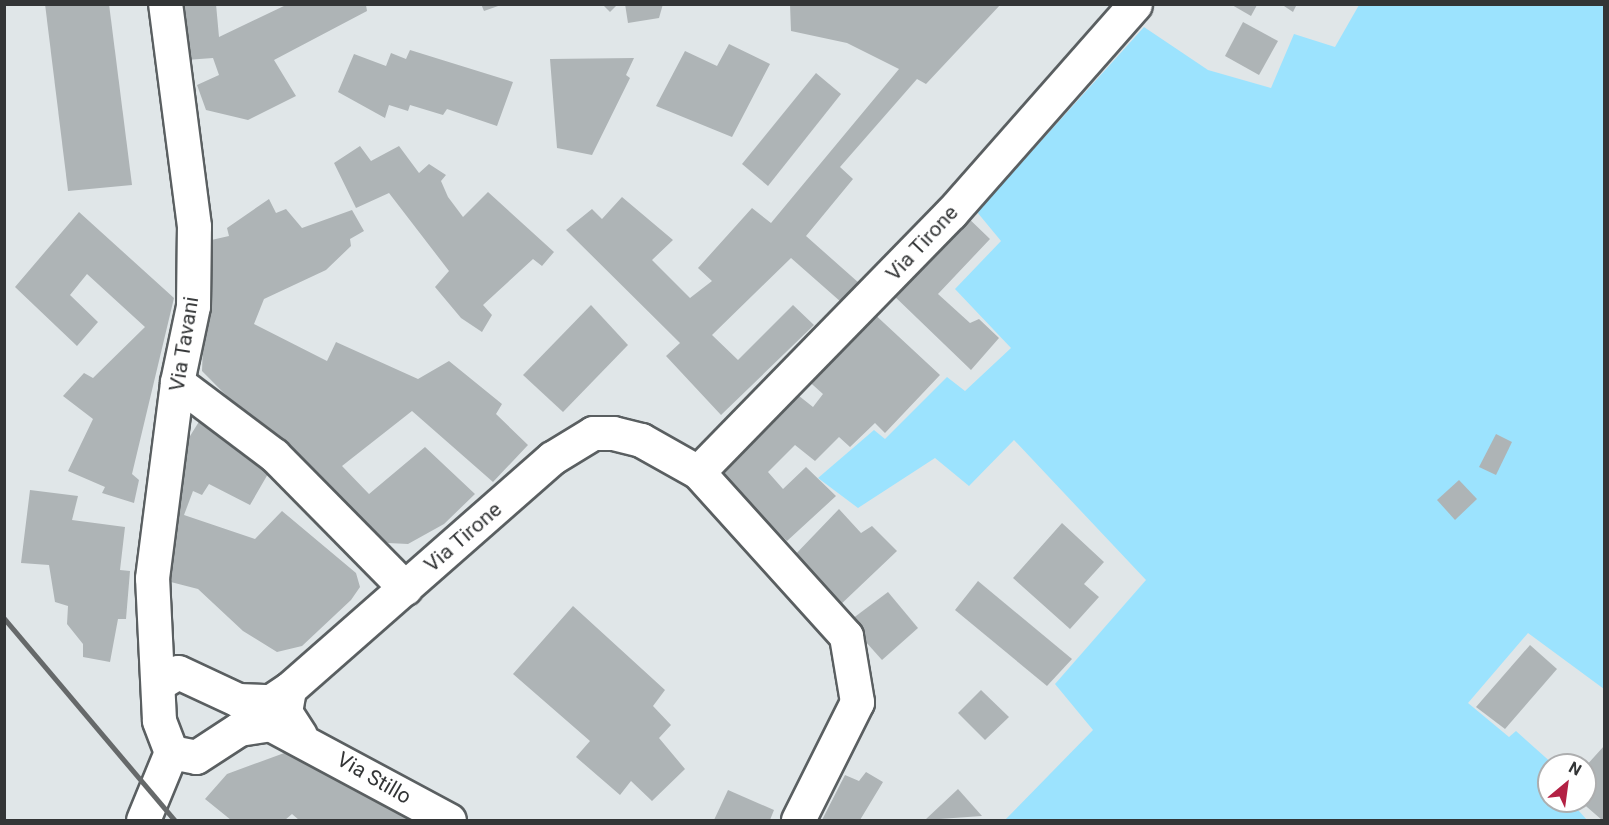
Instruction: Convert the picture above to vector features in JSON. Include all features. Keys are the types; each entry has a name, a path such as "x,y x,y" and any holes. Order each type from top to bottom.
{"street":[{"name":"Via Tavani","path":"165,4 194,226 193,306 177,382 152,579 159,720 171,752"},
{"name":"Via Tirone","path":"698,472 951,213 1135,4"},
{"path":"177,382 274,455 405,588"},
{"name":"Via Tirone","path":"158,684 178,672 238,700 271,701 290,689 552,458 593,433 641,440 698,472 846,636 857,702 798,820"},
{"path":"290,689 285,712 300,735"},
{"name":"Via Stillo","path":"171,752 196,757 239,729 270,724 300,735 449,820"},
{"path":"143,820 171,752"}],"shaded area":[{"path":"1359,5 1604,5 1604,689 1528,633 1468,703 1509,737 1516,731 1541,753 1537,753 1537,813 1581,813 1587,820 1005,820 1093,730 1055,684 1146,580 1014,440 969,486 935,458 858,508 818,478 874,430 885,439 947,377 965,391 1011,348 955,289 1001,241 977,212 1144,27 1208,70 1271,88 1294,34 1335,47"}],"building":[{"path":"45,4 109,4 132,185 68,191"},
{"path":"179,4 216,4 219,37 286,5 366,5 367,11 274,60 296,96 248,120 206,110 197,85 219,75 213,58 186,60"},
{"path":"481,4 501,4 501,5 484,11"},
{"path":"602,4 618,4 610,12"},
{"path":"625,4 663,4 659,18 628,23"},
{"path":"790,4 1001,4 926,84 917,79 840,167 853,179 806,236 859,283 841,302 791,258 712,335 738,360 793,305 814,325 721,415 666,356 680,343 566,230 592,209 602,219 622,197 673,240 652,260 690,298 712,281 698,268 752,208 771,223 899,69 847,43 791,31"},
{"path":"1281,4 1297,4 1293,12"},
{"path":"1232,5 1257,5 1251,16"},
{"path":"1243,22 1278,41 1259,75 1225,56"},
{"path":"729,44 770,64 732,137 656,106 685,51 717,66"},
{"path":"410,50 513,82 497,126 447,109 443,115 410,105 408,111 389,105 385,118 338,92 354,54 386,66 391,53 406,59"},
{"path":"634,58 626,75 630,78 592,155 557,148 550,59"},
{"path":"816,73 841,94 768,186 742,164"},
{"path":"360,146 371,161 399,146 419,173 429,164 446,175 441,181 448,197 463,217 488,192 554,252 542,266 533,259 483,305 492,315 482,332 461,318 435,287 449,271 389,193 356,208 334,163"},
{"path":"269,199 276,213 286,209 302,228 352,210 364,231 350,239 351,246 326,270 264,299 254,324 327,361 336,342 418,379 449,361 502,404 496,414 528,445 493,482 412,411 342,466 369,494 425,447 475,494 444,524 408,544 388,543 346,516 202,371 207,241 229,236 227,228"},
{"path":"79,212 174,298 132,474 139,480 134,503 102,493 105,487 68,471 93,419 63,396 84,373 93,378 145,327 87,274 70,295 98,322 77,346 15,287"},
{"path":"963,213 990,239 938,294 970,323 979,319 999,338 971,370 890,292"},
{"path":"591,305 628,345 563,412 523,375"},
{"path":"870,310 940,375 885,433 875,423 850,447 839,437 815,461 795,445 768,472 783,489 806,467 836,496 787,541 714,471 789,388 813,407 823,394 804,377"},
{"path":"200,420 272,467 250,505 209,484 202,495 193,491 184,515 255,539 282,511 356,573 360,587 351,600 302,646 277,652 243,631 198,589 163,580 177,457"},
{"path":"1496,434 1512,442 1496,475 1479,467"},
{"path":"1459,480 1477,499 1455,520 1437,500"},
{"path":"30,490 78,496 72,520 125,527 120,570 130,571 126,619 118,619 110,662 83,657 83,644 67,624 68,606 55,602 49,565 21,563"},
{"path":"839,509 861,533 872,526 897,551 837,608 791,559"},
{"path":"1062,523 1104,562 1084,584 1099,597 1070,629 1013,578"},
{"path":"978,581 1072,659 1047,686 955,610"},
{"path":"888,592 918,628 882,660 848,622"},
{"path":"573,606 665,690 653,706 671,725 659,738 685,769 652,801 631,781 620,795 576,757 590,741 513,674"},
{"path":"1530,645 1557,669 1505,729 1476,707"},
{"path":"981,690 1009,717 985,740 958,713"},
{"path":"1604,746 1604,820 1594,813 1597,813 1597,754"},
{"path":"287,752 411,820 299,820 292,814 285,820 231,820 205,799 227,774"},
{"path":"866,772 883,782 860,820 822,820 845,775 859,781"},
{"path":"958,789 982,816 925,820"},
{"path":"728,790 774,810 770,820 714,820"}],"railway":[{"path":"4,618 175,820"}]}
